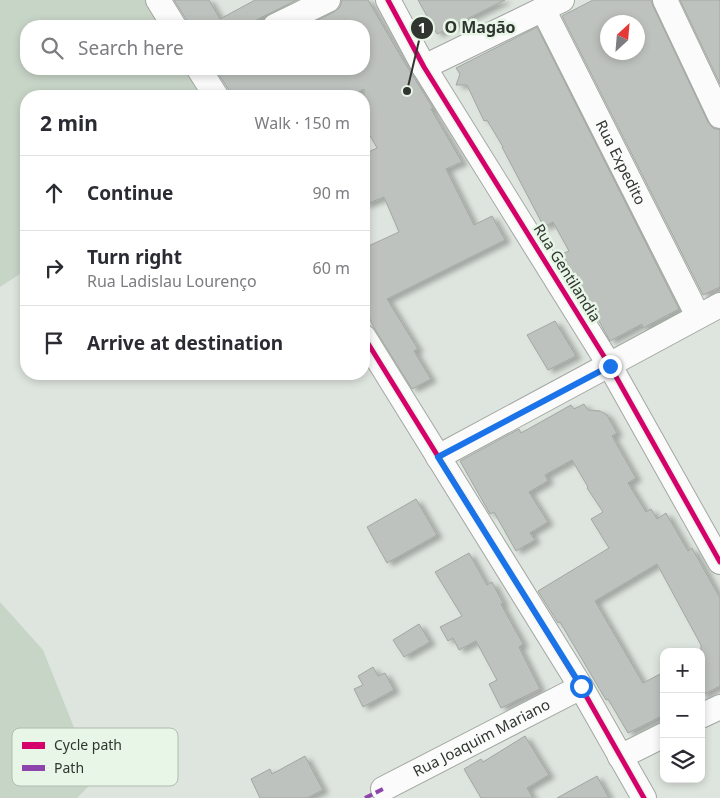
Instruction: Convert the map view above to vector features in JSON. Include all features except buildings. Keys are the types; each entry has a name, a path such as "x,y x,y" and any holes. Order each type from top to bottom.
{"street":[{"path":"158,0 170,20"},
{"name":"Rua Gentilandia","path":"388,0 424,67 610,366 720,562"},
{"path":"665,0 720,116"},
{"path":"287,20 322,2"},
{"path":"424,67 552,5"},
{"name":"Rua Expedito","path":"552,5 698,316"},
{"path":"203,75 212,90"},
{"path":"438,457 610,366 698,316 720,306"},
{"path":"370,346 581,686 644,798"},
{"name":"Rua Joaquim Mariano","path":"383,789 581,686"},
{"path":"705,714 720,707"},
{"path":"620,757 660,737"}],"green space":[{"path":"0,0 146,0 158,20 20,20 20,75 188,75 197,90 20,90 20,274 0,287"},
{"path":"0,602 43,650 74,728 12,728 12,786 89,786 77,798 0,798"}],"marked path":[{"path":"365,798 383,789"}],"cycle path":[{"path":"388,0 424,67 610,366 720,562"},
{"path":"370,347 581,687 644,798"}],"place":[{"name":"O Magão","path":"407,91"}],"route":[{"path":"581,686 438,457 610,366"}]}
